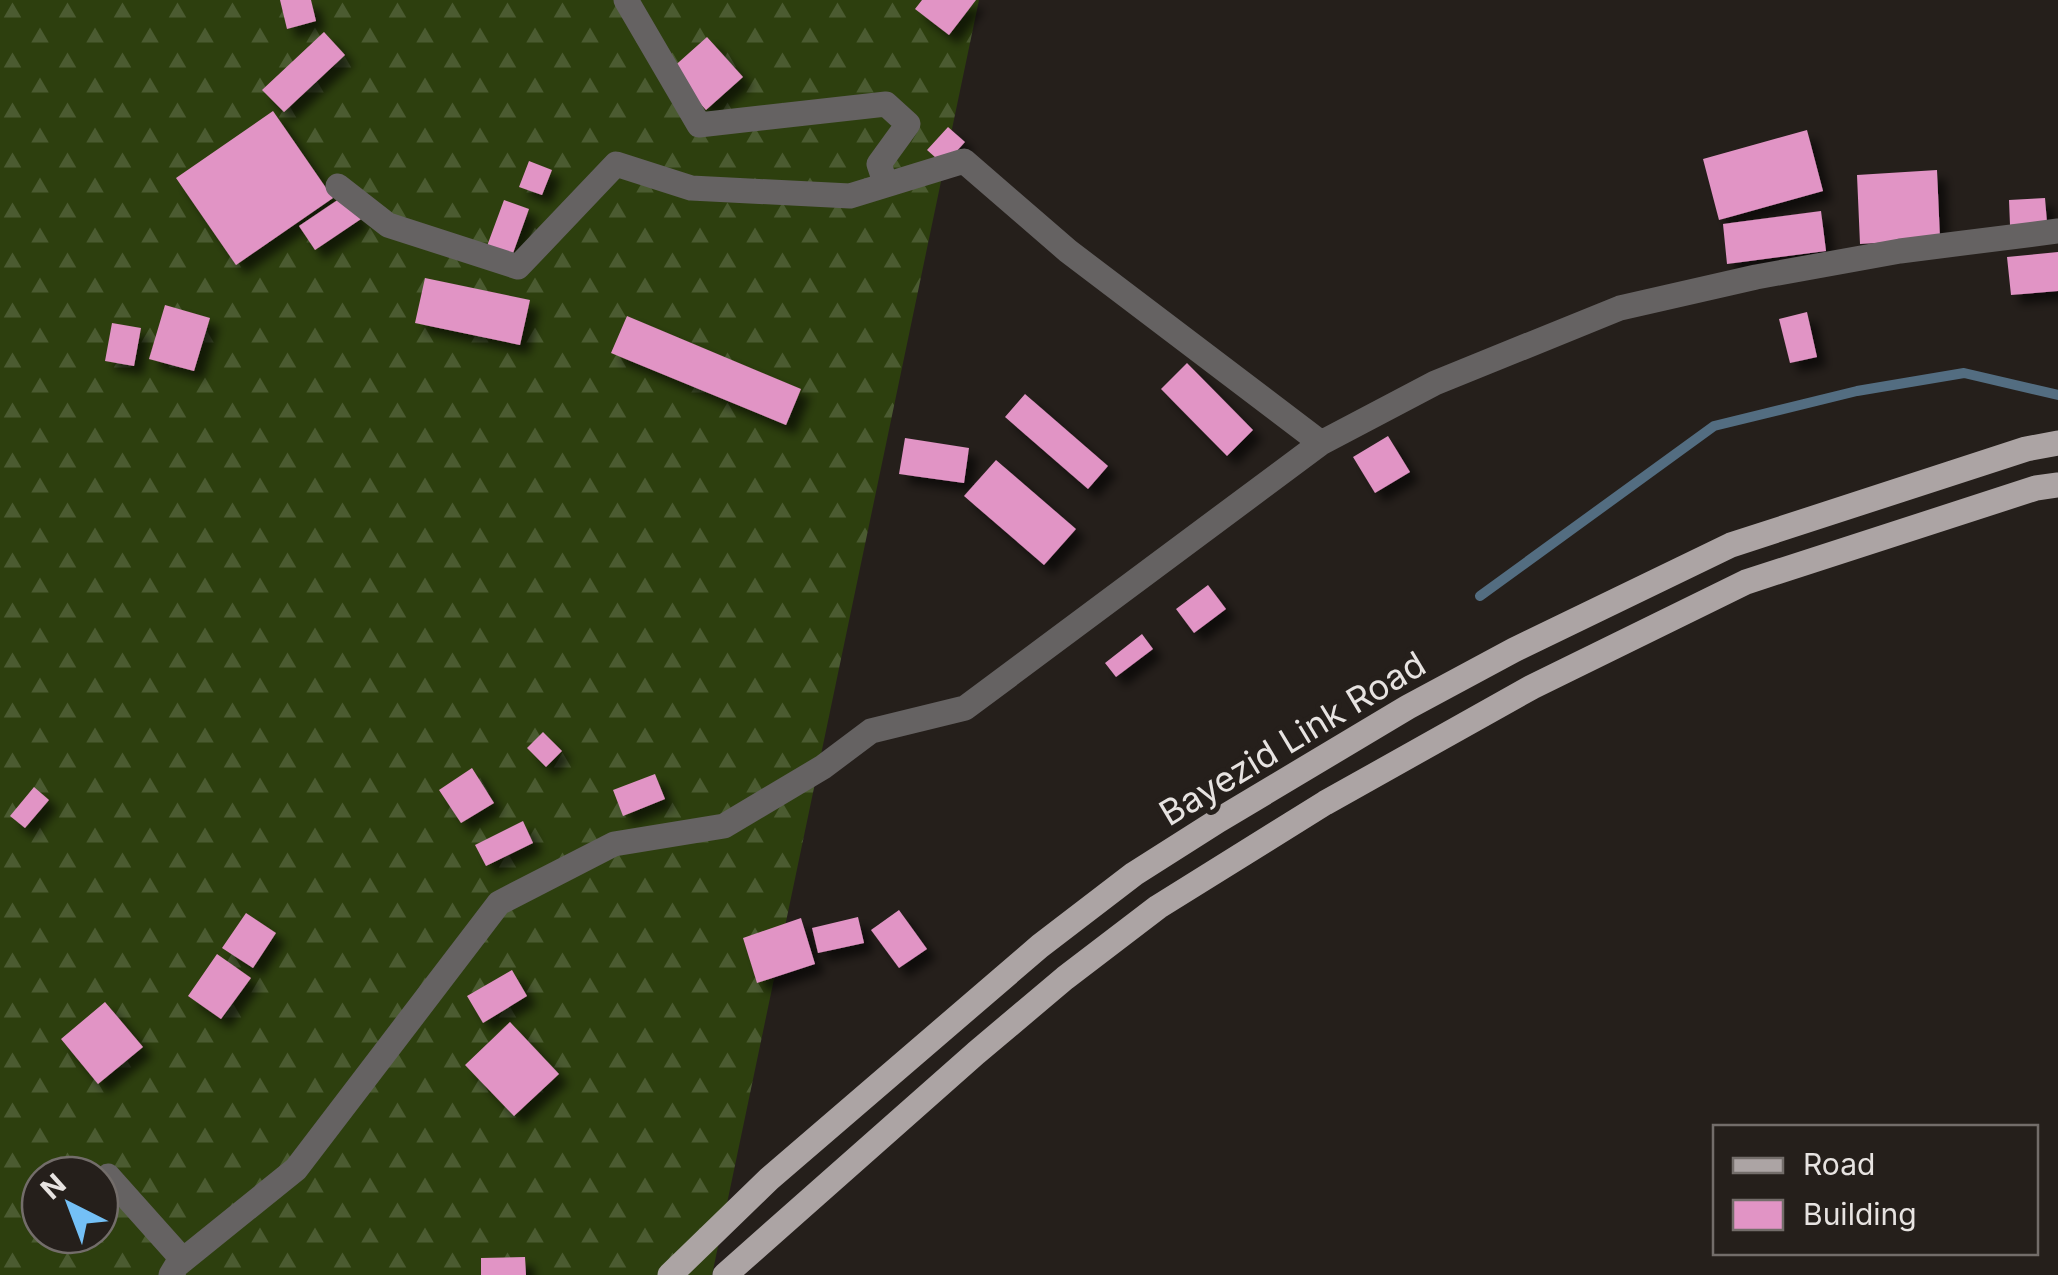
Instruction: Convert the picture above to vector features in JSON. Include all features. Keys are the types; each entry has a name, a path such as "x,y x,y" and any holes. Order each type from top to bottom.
{"main road":[{"name":"Bayezid Link Road","path":"670,1275 769,1179 1040,946 1134,874 1304,768 1514,650 1731,544 2026,449 2058,444"},
{"name":"Bayezid Link Road","path":"726,1275 1065,978 1158,908 1324,803 1532,687 1746,582 2036,488 2058,485"}],"street":[{"path":"626,0 700,125 886,104 908,124 879,164 886,185"},
{"path":"338,186 388,225 518,267 616,164 691,188 850,196 964,161 1068,250 1322,443"},
{"path":"120,1192 177,1268 296,1169 499,903 614,844 724,826 823,767 871,731 964,708 1322,443 1435,383 1620,308 1756,277 1900,251 2058,231"}],"green space":[{"path":"0,0 979,0 712,1275 0,1275"}],"building":[{"path":"280,0 311,0 316,21 287,29"},
{"path":"922,0 976,0 949,35 915,9"},
{"path":"324,32 345,55 284,112 262,90"},
{"path":"707,37 743,77 706,110 670,70"},
{"path":"273,111 333,198 236,265 176,178"},
{"path":"948,127 965,142 944,165 927,150"},
{"path":"1807,130 1823,191 1719,220 1703,159"},
{"path":"529,161 552,170 542,195 519,187"},
{"path":"1937,170 1940,239 1860,244 1857,175"},
{"path":"345,195 361,219 315,250 299,226"},
{"path":"2045,198 2047,223 2010,225 2009,200"},
{"path":"504,200 529,209 512,256 487,246"},
{"path":"1821,211 1826,251 1727,264 1723,224"},
{"path":"2058,252 2058,291 2011,295 2007,257"},
{"path":"425,278 530,300 520,345 415,323"},
{"path":"165,305 210,318 194,371 149,359"},
{"path":"1807,312 1817,357 1790,363 1779,319"},
{"path":"627,316 801,389 786,425 611,353"},
{"path":"112,323 141,328 134,366 105,361"},
{"path":"1187,363 1253,430 1227,456 1161,389"},
{"path":"1025,394 1108,466 1088,489 1005,417"},
{"path":"1388,436 1410,472 1375,493 1353,457"},
{"path":"905,438 969,448 964,483 899,474"},
{"path":"996,460 1076,529 1044,565 964,496"},
{"path":"1208,585 1226,609 1194,633 1176,609"},
{"path":"1142,634 1153,649 1116,677 1105,663"},
{"path":"543,732 562,751 546,767 527,748"},
{"path":"472,768 494,803 461,823 439,790"},
{"path":"655,774 665,799 623,816 613,790"},
{"path":"34,787 49,800 25,828 10,816"},
{"path":"523,821 533,843 486,866 475,845"},
{"path":"899,910 927,949 899,968 871,930"},
{"path":"246,913 276,933 253,968 222,948"},
{"path":"858,917 864,943 818,953 812,928"},
{"path":"801,918 815,964 757,983 743,938"},
{"path":"217,954 251,978 221,1019 188,996"},
{"path":"512,970 527,996 483,1023 467,996"},
{"path":"105,1002 143,1047 98,1084 61,1039"},
{"path":"510,1022 559,1074 514,1116 465,1065"},
{"path":"525,1257 526,1275 481,1275 481,1258"}],"waterway":[{"path":"1480,596 1714,426 1857,391 1964,373 2058,395"}]}
